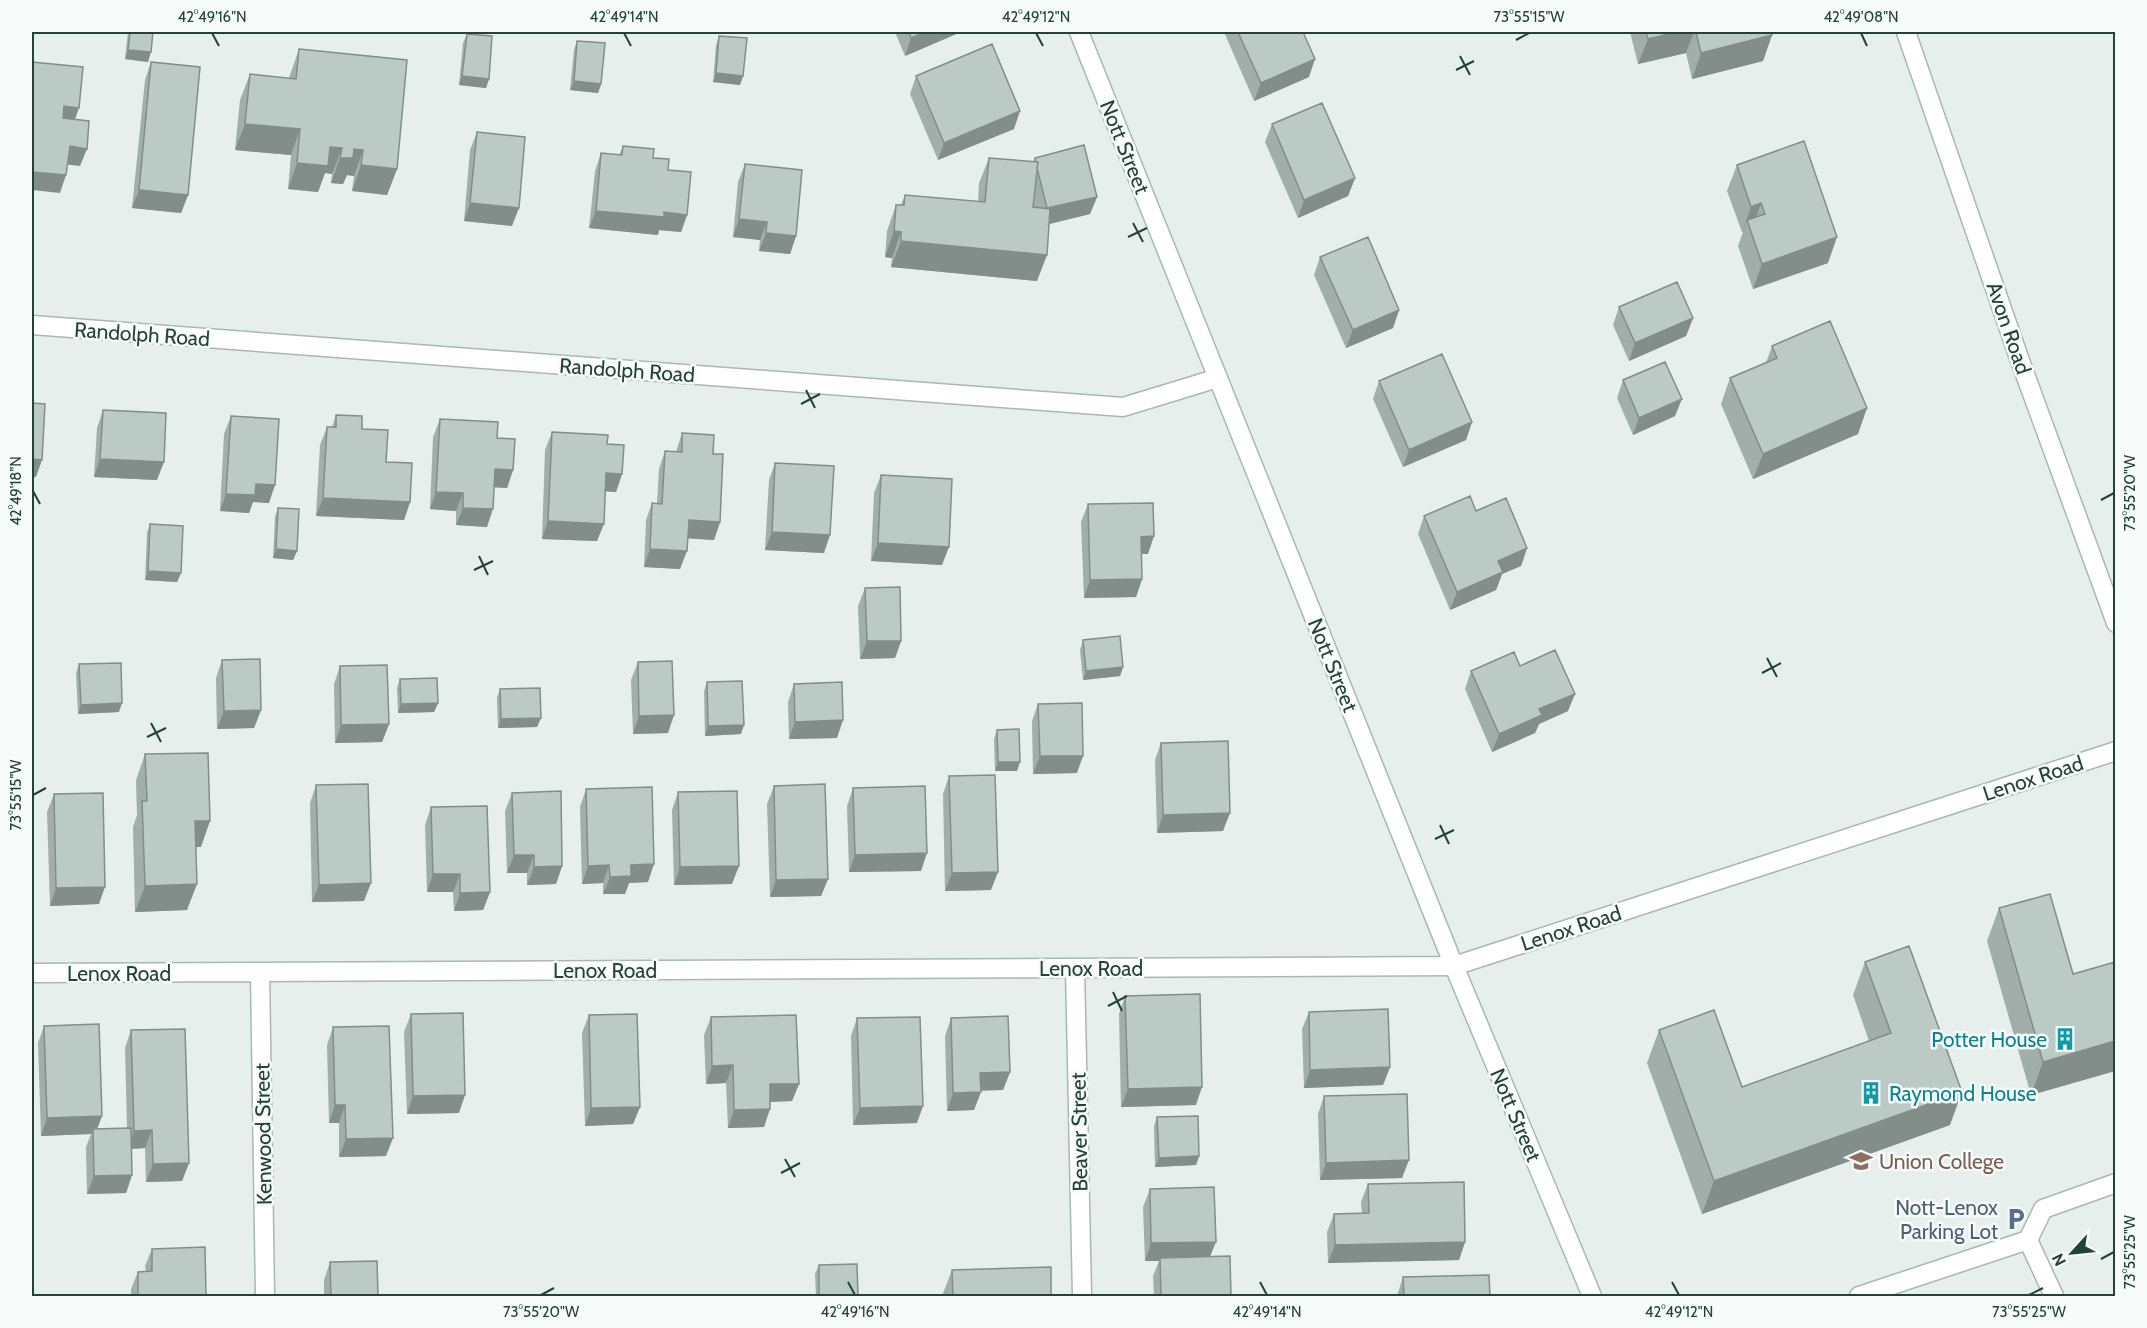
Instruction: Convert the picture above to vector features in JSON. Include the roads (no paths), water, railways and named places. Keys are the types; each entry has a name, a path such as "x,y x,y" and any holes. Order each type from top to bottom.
{"street":[{"name":"Nott Street","path":"1079,32 1454,966 1592,1296"},
{"name":"Avon Road","path":"1906,32 2018,355 2115,623"},
{"name":"Randolph Road","path":"32,325 1124,406 1218,378"},
{"name":"Lenox Road","path":"32,973 1454,966 2115,751"},
{"name":"Beaver Street","path":"1075,968 1082,1296"},
{"name":"Kenwood Street","path":"260,972 265,1296"},
{"path":"1859,1296 2028,1240 2043,1209 2115,1183"},
{"path":"2028,1240 2054,1296"}],"place":[{"name":"Potter House","path":"2065,1039"},
{"name":"Raymond House","path":"1871,1093"},
{"name":"Union College","path":"1861,1161"},
{"name":"Nott-Lenox Parking Lot","path":"2016,1219"}]}
